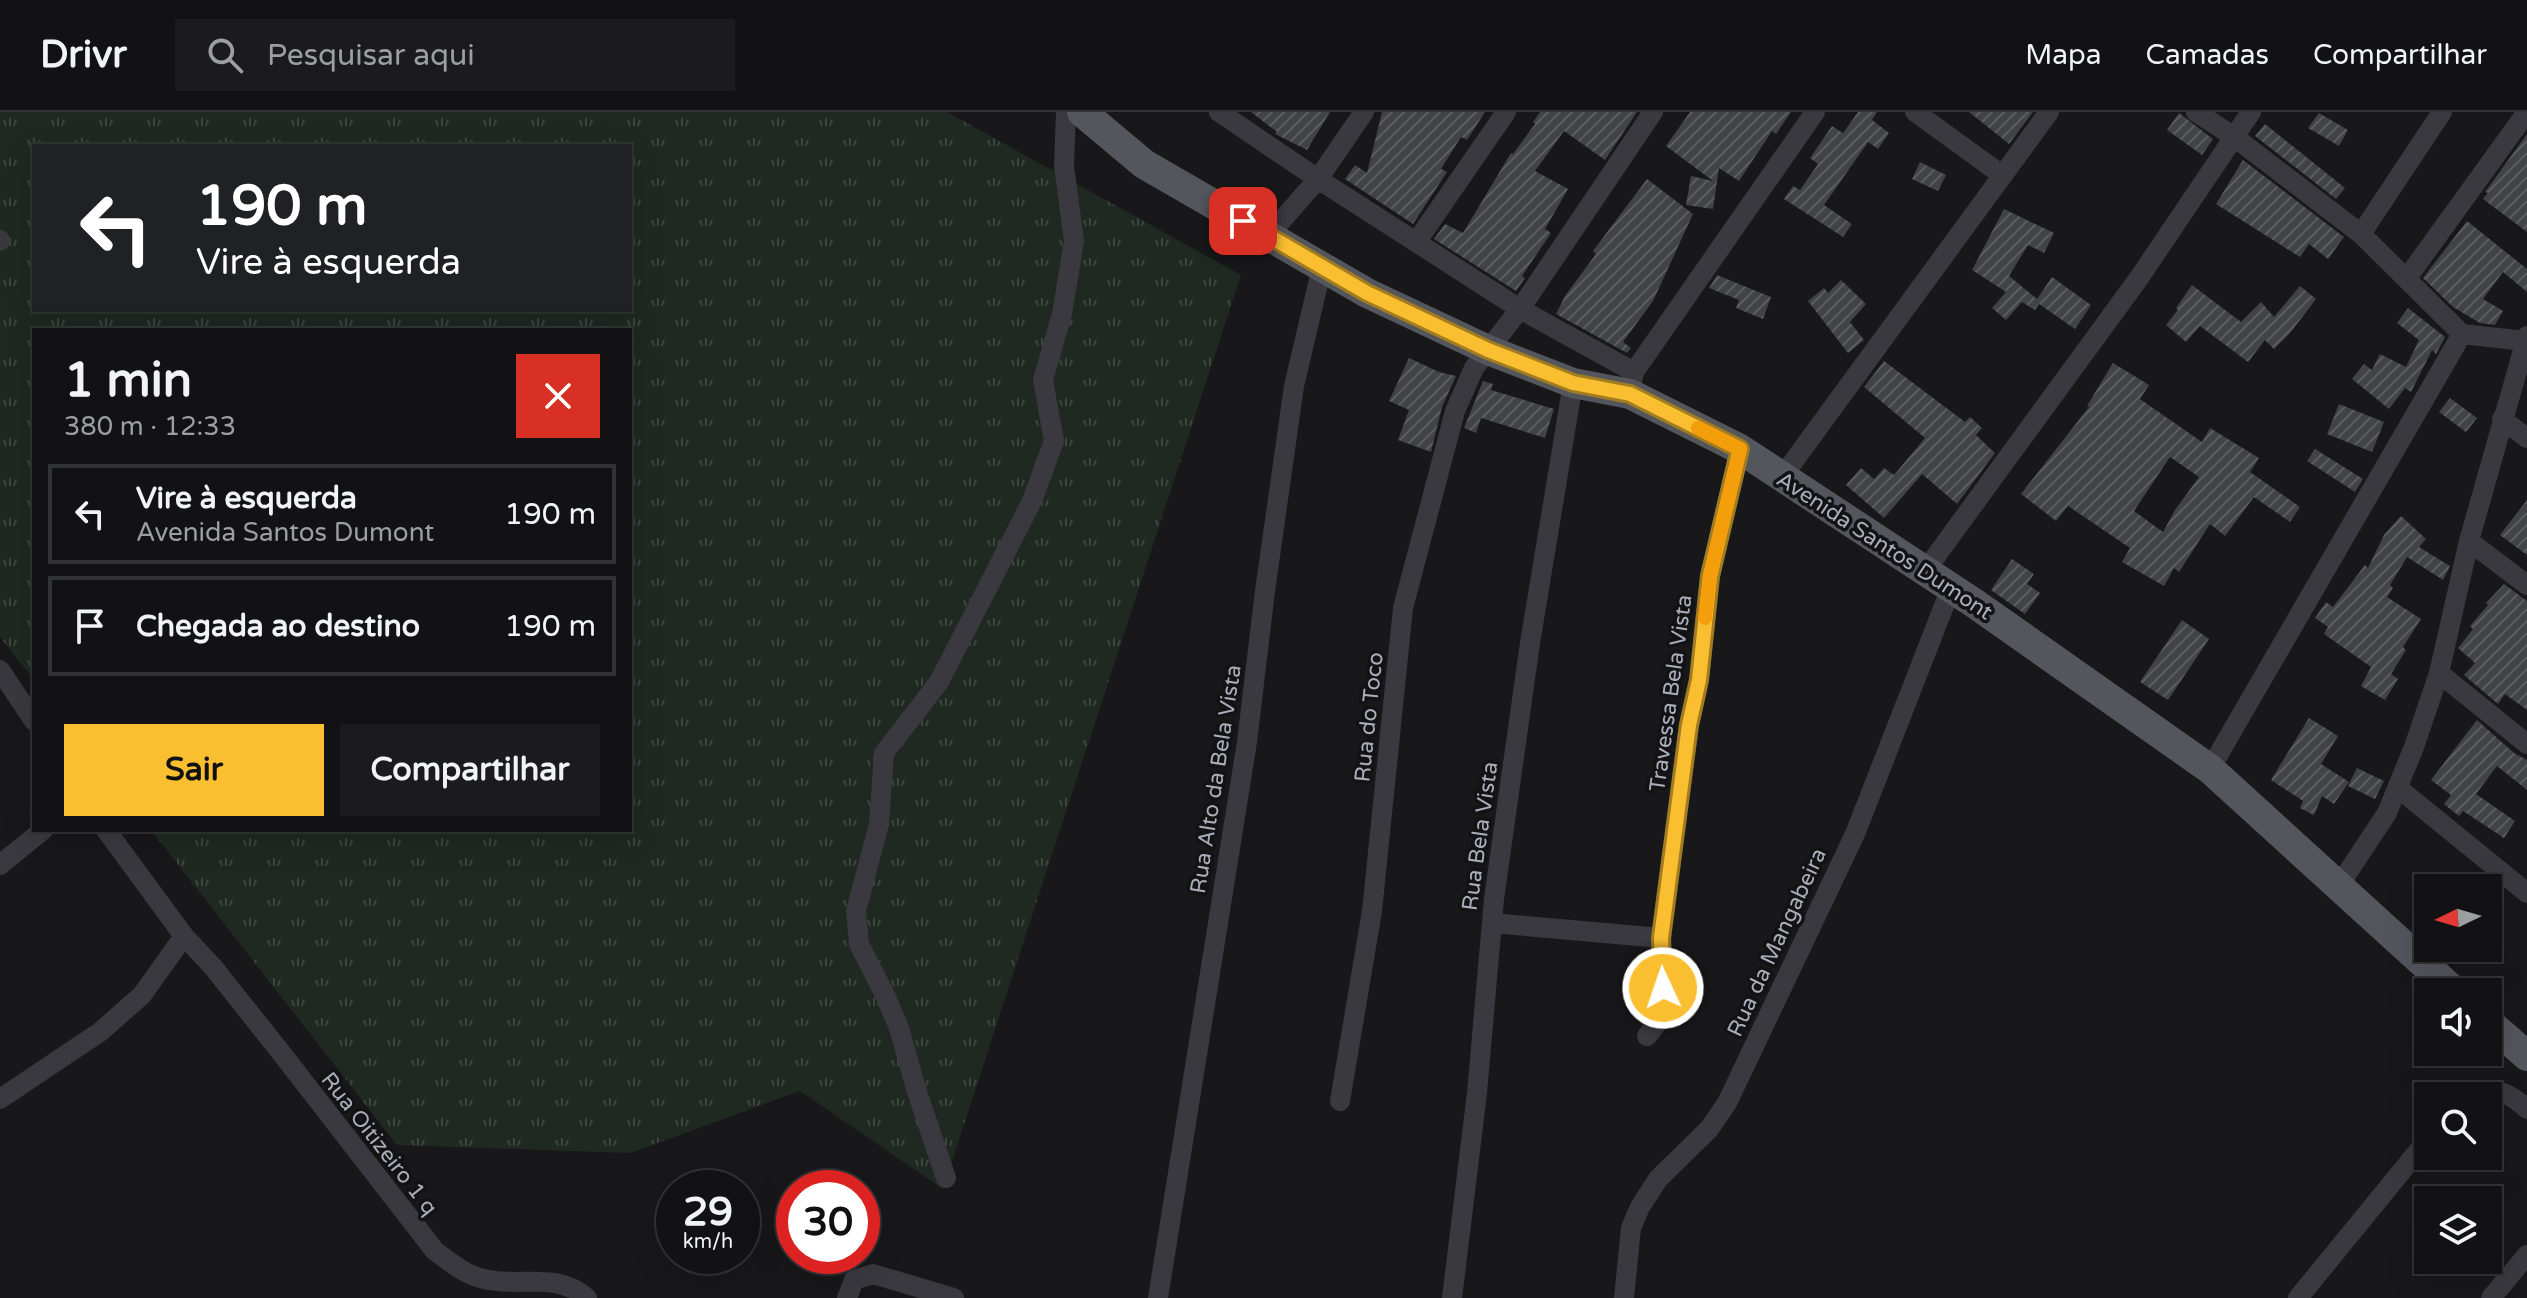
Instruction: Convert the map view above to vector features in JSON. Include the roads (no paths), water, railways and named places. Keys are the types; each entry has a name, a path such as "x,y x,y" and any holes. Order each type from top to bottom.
{"main road":[{"name":"Avenida Santos Dumont","path":"1082,112 1144,164 1367,293 1488,350 1573,383 1632,383 1740,449 1951,588 2210,769 2439,978"},
{"path":"2502,1034 2527,1056"}],"street":[{"path":"946,1178 924,1117 899,1028 859,944 856,911 879,824 884,753 939,682 1032,501 1054,441 1043,380 1062,314 1074,241 1064,166 1066,112"},
{"path":"1219,112 1632,383 1815,112"},
{"path":"1268,236 1318,179 1364,112"},
{"path":"1417,241 1506,112"},
{"name":"Rua do Toco","path":"1340,1101 1372,911 1403,608 1455,411 1469,376 1520,309 1653,112"},
{"path":"1915,112 2002,175"},
{"path":"1782,477 2049,112"},
{"path":"2196,112 2233,136 2361,234 2462,334 2526,339 2469,541 2439,673 2387,813 2338,887"},
{"path":"1925,571 2139,278 2251,112"},
{"path":"2361,234 2442,112"},
{"path":"2407,278 2527,112"},
{"name":"Rua Alto da Bela Vista","path":"1158,1298 1247,742 1294,386 1322,267"},
{"path":"2210,769 2462,334"},
{"name":"Rua Bela Vista","path":"1452,1298 1477,1093 1492,923 1530,643 1573,383"},
{"path":"2502,419 2527,438"},
{"name":"Travessa Bela Vista","path":"1647,1036 1665,1013 1661,938 1689,725 1699,680 1710,576 1740,449"},
{"path":"2469,541 2527,585"},
{"name":"Rua da Mangabeira","path":"1624,1298 1631,1228 1640,1207 1658,1179 1709,1129 1727,1103 1855,834 1951,588"},
{"path":"0,670 32,718"},
{"path":"2439,673 2527,744"},
{"path":"2398,788 2527,893"},
{"path":"0,865 41,832"},
{"name":"Rua Oitizeiro 1 q","path":"107,832 184,936 213,967 435,1251 461,1270 509,1290 560,1282 587,1298"},
{"path":"1492,923 1661,938"},
{"path":"0,1099 100,1032 121,1014 142,995 184,936"},
{"path":"2502,1092 2514,1097 2527,1109"},
{"path":"2298,1298 2414,1156"},
{"path":"2491,1298 2527,1255"},
{"path":"851,1289 873,1274 954,1298"}]}
